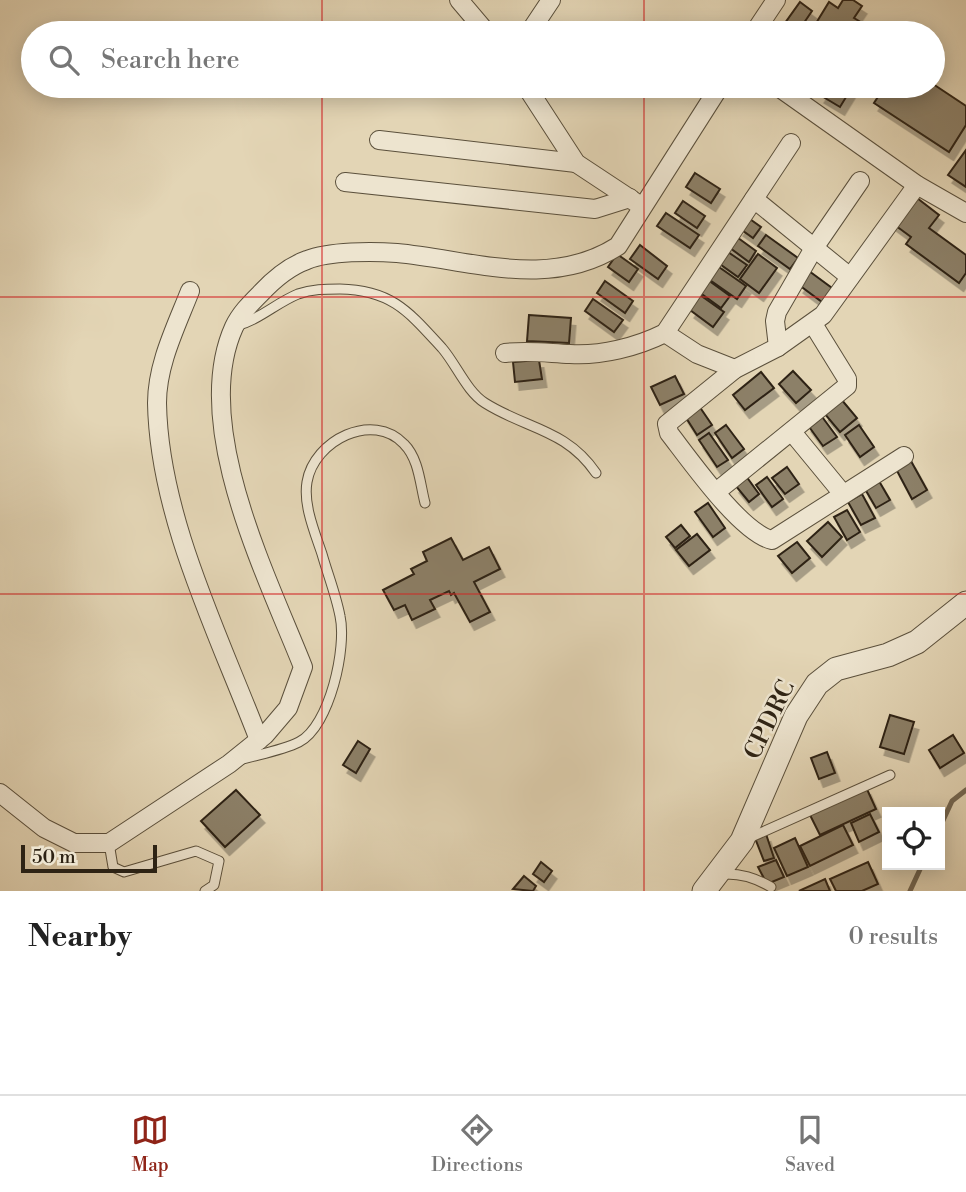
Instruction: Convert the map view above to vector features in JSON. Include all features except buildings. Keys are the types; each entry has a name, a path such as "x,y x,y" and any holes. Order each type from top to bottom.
{"street":[{"path":"459,0 477,21"},
{"path":"538,21 551,0"},
{"path":"762,21 776,0"},
{"path":"535,98 576,163 637,203"},
{"path":"0,793 44,828 74,843 109,843 229,764 259,740 288,708 303,667 250,531 221,421 221,376 234,327 244,311 272,281 307,260 366,252 397,253 502,269 571,267 600,258 618,246 637,203 711,98"},
{"path":"794,98 917,185 966,213"},
{"path":"379,139 576,163"},
{"path":"505,353 529,350 573,355 639,346 665,333 791,143"},
{"path":"778,347 775,321 777,312 814,248 860,181"},
{"path":"345,182 595,209 637,203"},
{"path":"904,456 772,540 756,534 716,492 668,433 667,424 735,369 778,347 813,324 917,185"},
{"path":"754,199 850,277"},
{"path":"190,291 163,360 157,402 163,458 180,532 259,740"},
{"path":"716,492 847,386 847,379 813,324"},
{"path":"665,333 697,354 735,369"},
{"path":"793,432 843,494"},
{"name":"CPDRC","path":"705,891 743,841 796,716 817,684 836,669 888,654 917,642 966,603"}],"lane":[{"path":"234,327 253,321 297,295 321,289 370,289 405,309 444,351 482,402 556,435 582,453 596,473"},
{"path":"229,764 302,741 329,705 335,687 341,618 310,514 307,483 313,464 329,444 367,428 389,431 405,444 414,457 425,503"},
{"path":"743,841 890,775"},
{"path":"109,843 113,867 124,872 196,851 219,861 214,885 205,891"},
{"path":"720,874 736,873 758,879 771,887"}],"waterway":[{"path":"945,816 952,801 966,790"},
{"path":"910,891 920,870"}]}
